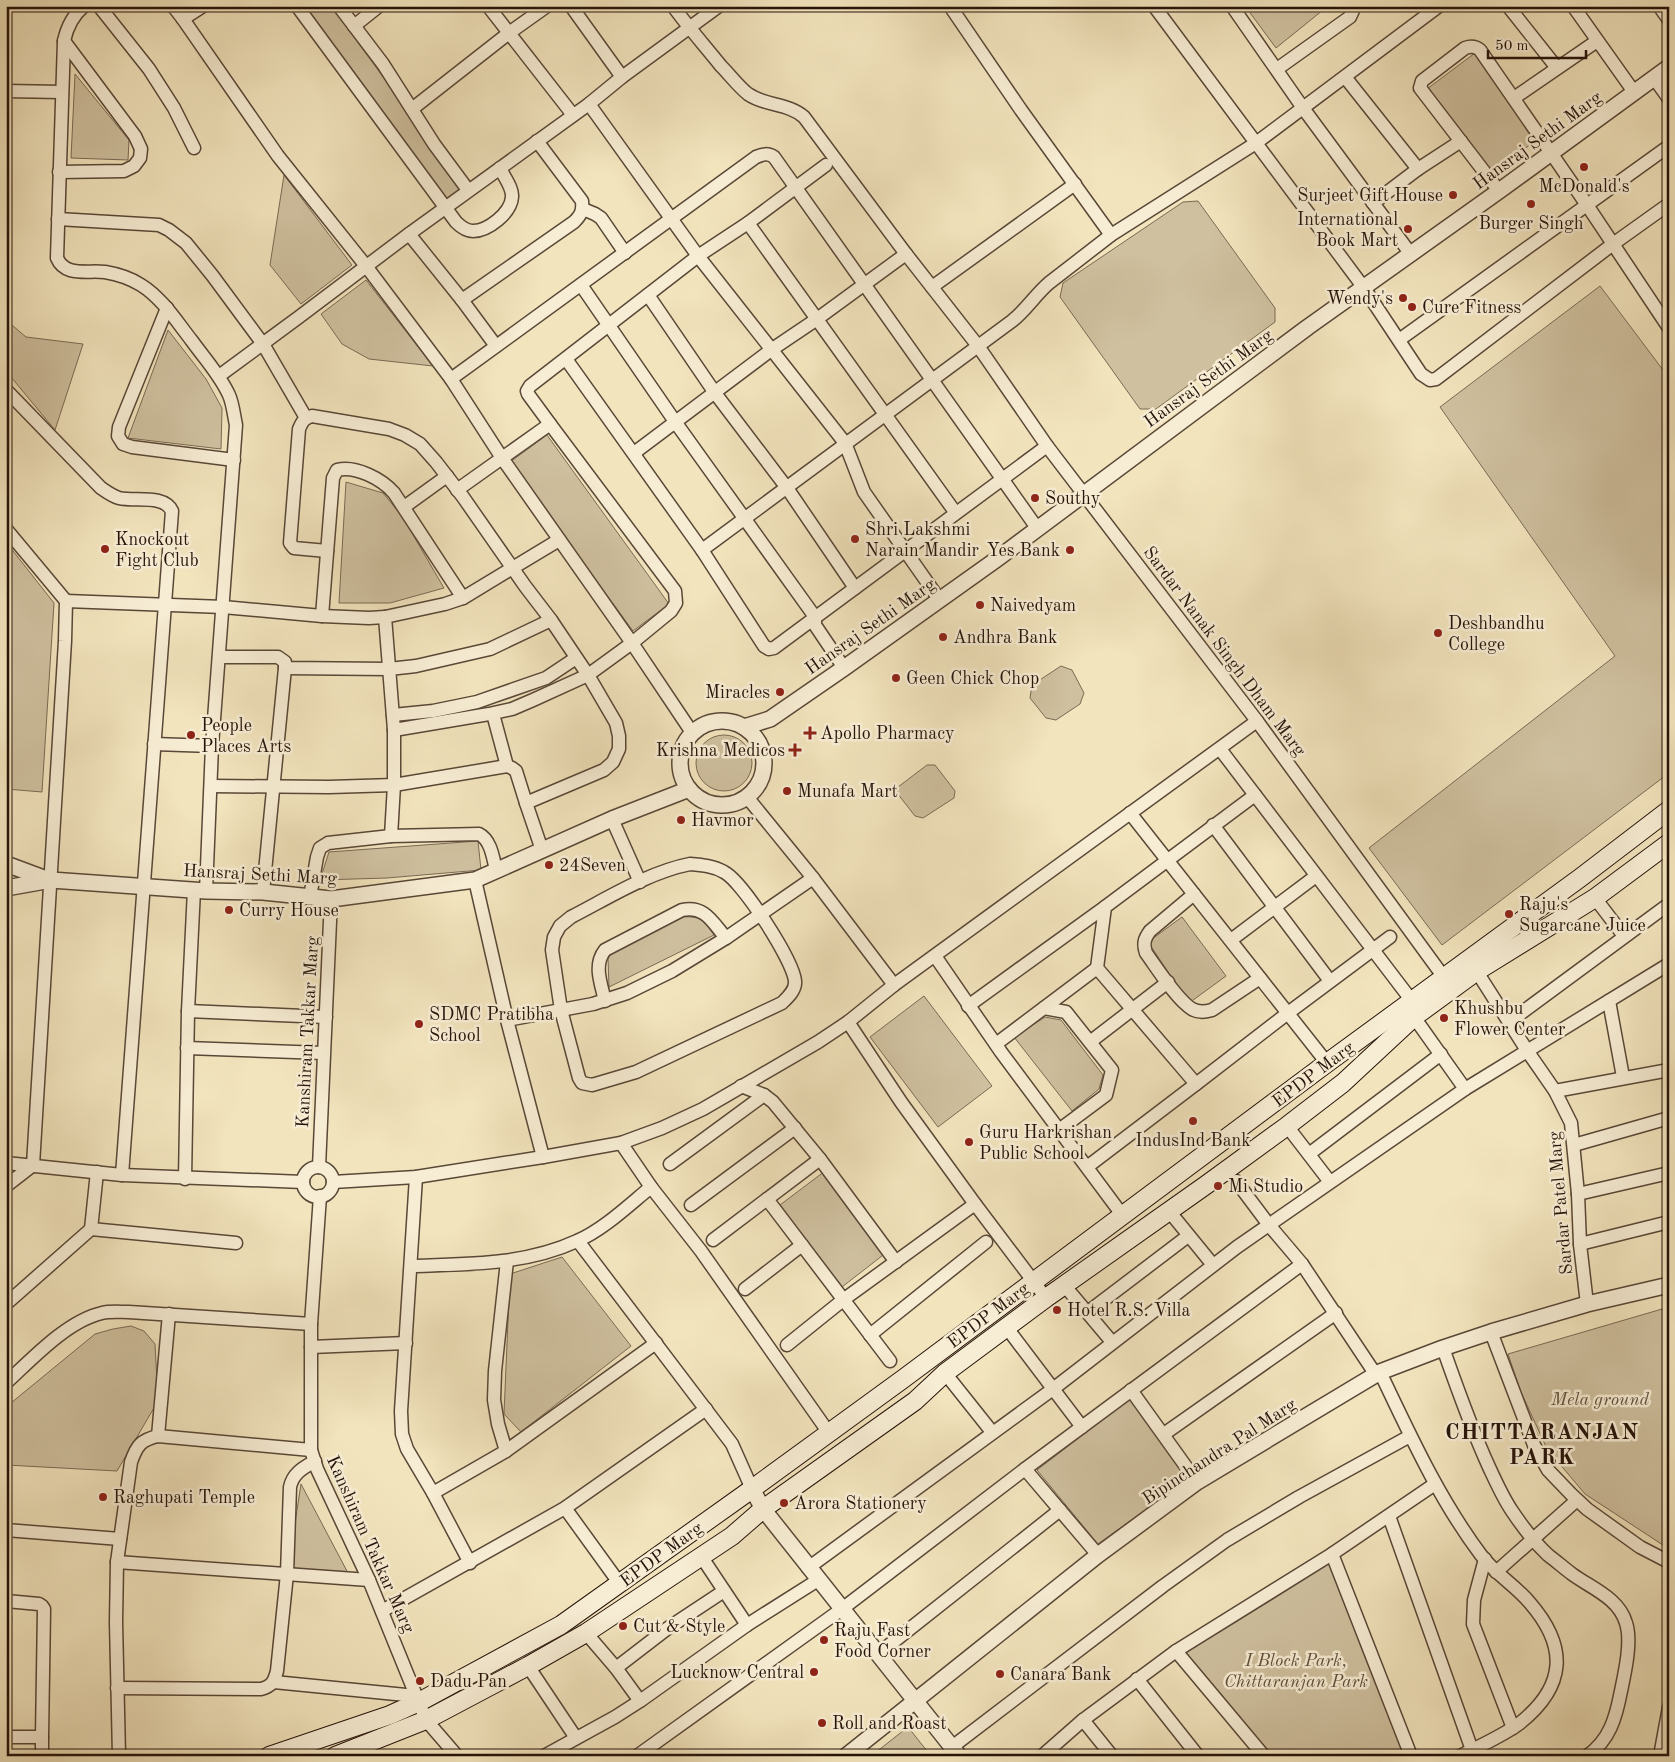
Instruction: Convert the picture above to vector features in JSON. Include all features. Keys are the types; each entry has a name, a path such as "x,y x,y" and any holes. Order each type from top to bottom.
{"main road":[{"name":"EPDP Marg","path":"270,1756 390,1715 561,1625 752,1489 1327,1063 1413,1009 1448,984 1580,878 1669,810"},
{"name":"EPDP Marg","path":"1473,965 1595,898 1669,844"},
{"name":"EPDP Marg","path":"335,1756 426,1720 528,1666 586,1633 732,1536 763,1509 915,1401 945,1373 1046,1298 1287,1126 1344,1083 1413,1009"}],"street":[{"path":"84,6 68,25 64,41 57,258 60,264 74,271 104,272 124,277 141,285 167,308 219,376 230,397 236,425 212,746 211,786 188,1012 186,1179"},
{"path":"99,6 149,69 174,108 194,148"},
{"path":"172,6 278,156 366,266 451,379 502,458 632,643 693,734"},
{"path":"183,20 203,6"},
{"path":"297,6 462,228 473,231 488,226 510,207 512,196 510,187 500,168"},
{"path":"339,6 383,64 434,144 468,190"},
{"path":"354,26 379,6"},
{"path":"488,6 573,115"},
{"path":"412,109 509,33 547,6"},
{"path":"571,6 622,77"},
{"name":"Sardar Nanak Singh Dham Marg","path":"673,6 689,29 748,94 761,101 792,109 804,116 906,254 978,346 1047,446 1256,722 1448,984"},
{"path":"219,376 719,6"},
{"path":"950,6 1021,110 1112,235"},
{"path":"1154,6 1364,288 1424,378 1430,380 1436,378 1669,204"},
{"path":"1232,6 1303,108 1410,253"},
{"path":"1277,70 1350,16 1355,6"},
{"path":"702,550 1020,315 1049,282 1112,235 1256,143 1346,77 1424,11 1439,6"},
{"path":"1508,6 1557,68"},
{"path":"1573,6 1634,92"},
{"path":"1659,6 1669,20"},
{"path":"60,172 124,171 134,166 140,158 141,149 135,136 64,41"},
{"path":"1514,98 1597,41"},
{"path":"1500,192 1420,88 1422,82 1450,59 1470,46 1480,50 1514,98 1669,328"},
{"name":"Hansraj Sethi Marg","path":"744,727 770,719 844,668 1308,327 1410,253 1500,192 1551,152 1669,67"},
{"path":"1346,77 1418,169"},
{"path":"1654,78 1669,99"},
{"path":"6,91 62,92"},
{"path":"588,104 698,256 845,443 864,492 939,599"},
{"path":"462,300 580,216 583,209 582,201 537,141"},
{"path":"1373,204 1418,169 1461,141"},
{"path":"1399,340 1669,146"},
{"path":"451,379 671,219 762,154 766,154 774,157 1037,528"},
{"path":"394,730 493,714 512,709 533,700 588,675 632,643 671,611 676,602 675,590 527,391 530,386 698,256 826,165"},
{"path":"932,287 1075,184"},
{"path":"583,209 601,218 625,253"},
{"path":"58,219 159,225 169,230 186,244 263,344 306,418"},
{"path":"748,222 956,512"},
{"path":"409,234 496,346"},
{"path":"634,453 771,350 906,254"},
{"path":"581,285 815,617 815,625 844,668"},
{"path":"648,295 715,393 787,488 855,588"},
{"path":"167,308 119,426 118,436 123,444 132,447 234,460"},
{"path":"566,359 702,550 764,646 769,649 774,648 1047,446"},
{"path":"7,393 101,488 111,495 121,498 162,501 169,504 172,511 122,1175"},
{"path":"327,551 294,548 290,543 301,423 306,418 312,416 389,430 405,435 420,444 447,476 551,620 588,675 616,723 619,749 613,762 604,770 526,803"},
{"path":"457,490 550,424"},
{"path":"322,616 333,478 337,470 343,468 353,470 387,484 464,598"},
{"path":"404,507 447,476"},
{"path":"6,529 66,601 33,1164 6,1186"},
{"path":"66,601 223,607 322,616 385,617 464,598 559,540"},
{"path":"385,617 394,730 394,784 391,836"},
{"path":"286,668 389,670 416,666 490,649 551,620"},
{"path":"219,657 278,658 284,662 286,668 263,892"},
{"path":"392,715 433,711 476,702 546,678 576,658"},
{"path":"493,714 507,766"},
{"path":"760,745 770,719"},
{"path":"716,722 731,722 744,727 754,735 760,745 764,759 763,773 757,786 747,797 736,803 723,805 710,803 698,798 689,789 683,778 681,755 685,743 693,734 702,726 716,722"},
{"path":"333,1182 416,1177 543,1158 621,1143 662,1128 703,1109 818,1042 848,1022 894,985 1256,722"},
{"path":"154,744 212,746"},
{"path":"1220,749 1372,949 1465,1089"},
{"path":"211,786 274,787 394,784 507,766 516,771 542,850"},
{"name":"Hansraj Sethi Marg","path":"6,888 51,880 143,887 263,892 331,899 474,880 612,819 689,789"},
{"path":"968,1006 1255,795"},
{"path":"747,797 813,878 894,985"},
{"path":"1130,813 1327,1063"},
{"path":"612,819 640,882"},
{"path":"1213,826 1330,981"},
{"path":"310,897 320,848 328,843 391,836 479,834 487,841 496,870"},
{"name":"Hansraj Sethi Marg","path":"6,864 51,880"},
{"path":"690,864 708,865 725,872 740,886 760,915 785,954 792,970 795,983 791,994 782,1003 636,1072 592,1086 582,1083 579,1078 561,1010 552,950 554,936 560,926 571,917 640,882 673,867 690,864"},
{"path":"1231,940 1316,876"},
{"path":"507,1020 606,1001 627,993 672,971 726,938 813,878"},
{"path":"474,880 507,1020 543,1158"},
{"path":"1194,894 1145,937 1143,945 1146,953 1168,982 1185,1003 1194,1010 1204,1012 1212,1010 1260,978"},
{"path":"1595,898 1624,936"},
{"name":"Kanshiram Takkar Marg","path":"319,1167 331,899"},
{"path":"1509,1022 1669,904"},
{"path":"998,1048 1044,1008 1097,968 1104,907"},
{"path":"606,1001 598,972 600,956 605,950 682,910 691,908 698,909 706,914 726,938"},
{"path":"1087,1167 1390,937"},
{"path":"935,956 998,1048 1123,1216"},
{"path":"808,1568 992,1432 1054,1389 1213,1265 1330,1182 1465,1089 1669,964"},
{"name":"Sardar Patel Marg","path":"1473,965 1528,1052 1555,1090 1571,1123 1578,1194 1580,1244 1587,1304"},
{"path":"1097,968 1196,1084"},
{"path":"1090,1042 1168,982"},
{"path":"1609,1001 1622,1077"},
{"path":"1044,1008 1066,1012 1112,1070 1106,1096 1059,1130"},
{"path":"188,1012 326,1017"},
{"path":"848,1022 901,1102 975,1204 1035,1280 1046,1298"},
{"path":"187,1048 323,1053"},
{"path":"1309,1154 1441,1054"},
{"path":"1555,1090 1669,1070"},
{"path":"741,1086 764,1095 773,1102 820,1159 896,1262"},
{"path":"670,1164 764,1095"},
{"path":"1574,1145 1669,1118"},
{"path":"1287,1126 1330,1182"},
{"path":"691,1205 795,1128"},
{"path":"621,1143 651,1187 701,1251 829,1432"},
{"path":"713,1240 820,1159"},
{"path":"6,1163 33,1164 122,1175 186,1179 303,1182"},
{"path":"319,1167 329,1171 333,1182 328,1192 320,1196 310,1194 305,1189 303,1182 307,1172 312,1168 319,1167"},
{"path":"6,1304 91,1229 97,1172"},
{"path":"1578,1194 1669,1172"},
{"path":"416,1177 412,1266 401,1411 402,1434 408,1449 434,1493 470,1563"},
{"path":"1236,1181 1269,1225 1302,1264 1378,1373 1435,1484 1484,1559 1530,1602 1547,1626 1556,1648 1556,1665 1552,1687 1538,1706 1513,1728 1466,1753 1390,1516"},
{"path":"412,1266 506,1262 578,1241 611,1220 651,1187"},
{"name":"Kanshiram Takkar Marg","path":"320,1196 311,1324 313,1456 369,1580 426,1720 457,1756"},
{"path":"767,1199 890,1361"},
{"path":"787,1345 843,1300 975,1204"},
{"path":"1169,1211 1213,1265"},
{"path":"1580,1244 1669,1222"},
{"path":"91,1229 236,1243"},
{"path":"1088,1312 1188,1236"},
{"path":"578,1241 732,1444 763,1509 955,1752 1163,1586 1227,1540 1299,1497 1410,1436"},
{"path":"870,1335 986,1242"},
{"path":"745,1289 802,1245"},
{"path":"506,1262 495,1371 494,1400 498,1424 506,1451"},
{"path":"637,1756 842,1609 1082,1426 1302,1264"},
{"path":"1064,1285 1112,1342"},
{"name":"Bipinchandra Pal Marg","path":"846,1756 1098,1555 1197,1482 1378,1373 1490,1332 1587,1304 1669,1285"},
{"path":"6,1383 55,1338 78,1323 102,1313 168,1314 311,1324"},
{"path":"1164,1434 1336,1313"},
{"path":"158,1436 168,1314"},
{"path":"1007,1328 1082,1426"},
{"path":"1490,1332 1534,1445 1548,1470 1578,1500 1640,1547 1669,1562"},
{"path":"311,1347 406,1343"},
{"path":"434,1493 506,1451 656,1343"},
{"path":"1443,1348 1470,1425 1499,1489 1512,1511 1533,1539 1548,1554 1571,1574 1609,1598 1622,1612 1627,1625 1627,1648 1616,1715 1608,1735 1596,1750 1587,1756"},
{"path":"945,1373 992,1432"},
{"path":"1131,1390 1197,1482"},
{"path":"382,1611 565,1508 706,1409"},
{"path":"119,1756 116,1622 118,1562 131,1462 136,1449 146,1439 158,1436 313,1456"},
{"path":"117,1688 260,1689 269,1687 274,1682 277,1671 287,1574 292,1479 313,1456"},
{"path":"1025,1469 1098,1555"},
{"path":"1043,1755 1084,1720 1176,1651 1332,1554 1435,1484"},
{"path":"1496,1572 1578,1500"},
{"path":"565,1508 620,1584"},
{"path":"878,1654 1060,1510"},
{"path":"6,1530 120,1538"},
{"path":"1332,1554 1411,1756"},
{"path":"701,1556 747,1625"},
{"path":"1484,1559 1474,1600 1472,1624 1513,1728"},
{"path":"118,1562 369,1580"},
{"path":"544,1756 640,1701 747,1625 818,1580"},
{"path":"616,1668 668,1628 724,1591"},
{"path":"6,1601 39,1604 44,1609 42,1756"},
{"path":"586,1633 616,1668 640,1701"},
{"path":"1176,1651 1264,1756"},
{"path":"528,1666 576,1738"},
{"path":"1137,1679 1198,1756"},
{"path":"274,1682 418,1699"},
{"path":"1660,1756 1669,1707"},
{"path":"1084,1720 1112,1756"},
{"path":"6,1737 42,1737"}],"green space":[{"path":"304,6 331,6 464,187 447,200"},
{"path":"1245,6 1328,6 1276,48"},
{"path":"1475,53 1537,139 1492,175 1427,89"},
{"path":"75,74 129,140 128,160 71,158"},
{"path":"284,175 352,265 301,304 270,265"},
{"path":"1198,201 1275,308 1275,322 1156,409 1140,409 1060,297 1063,283 1183,202"},
{"path":"366,280 433,366 369,359 342,344 321,314"},
{"path":"1600,286 1669,378 1669,773 1442,945 1369,848 1615,656 1440,407"},
{"path":"6,320 26,337 83,344 55,430 6,371"},
{"path":"168,330 206,379 222,408 221,449 128,438"},
{"path":"547,435 669,604 633,631 510,462"},
{"path":"346,482 383,493 402,516 444,588 390,603 339,603"},
{"path":"6,542 54,603 42,792 6,789"},
{"path":"1061,666 1072,670 1084,693 1080,704 1056,720 1046,718 1030,698 1032,685"},
{"path":"724,735 735,737 744,743 750,752 752,763 750,774 744,783 735,789 724,791 713,789 704,783 698,774 696,763 698,752 704,743 713,737"},
{"path":"927,765 935,765 955,791 954,798 923,818 915,816 897,793 898,787"},
{"path":"478,841 481,870 387,878 320,880 329,852"},
{"path":"680,917 697,918 707,925 714,935 609,987 608,959 613,950"},
{"path":"1182,917 1226,976 1189,1003 1148,942"},
{"path":"924,996 992,1086 938,1127 870,1037"},
{"path":"1045,1017 1061,1020 1103,1075 1099,1089 1072,1111 1014,1037"},
{"path":"825,1171 887,1252 842,1287 780,1205"},
{"path":"562,1257 631,1346 521,1432 504,1414 510,1274"},
{"name":"Mela ground","path":"1669,1307 1669,1549 1585,1494 1547,1449 1521,1392 1508,1354"},
{"path":"131,1326 144,1331 155,1344 158,1401 117,1471 6,1465 6,1413 11,1403 95,1334"},
{"path":"1131,1398 1187,1480 1098,1544 1037,1470"},
{"path":"301,1484 348,1573 288,1568"},
{"name":"I Block Park, Chittaranjan Park","path":"1332,1554 1411,1756 1270,1756 1183,1655"},
{"path":"12,1616 7,1700 6,1700 6,1619"},
{"path":"908,1727 931,1756 871,1756"}],"place":[{"name":"McDonald's","path":"1584,167"},
{"name":"Surjeet Gift House","path":"1453,195"},
{"name":"Burger Singh","path":"1531,204"},
{"name":"International Book Mart","path":"1408,229"},
{"name":"Wendy's","path":"1403,298"},
{"name":"Cure Fitness","path":"1412,307"},
{"name":"Southy","path":"1035,498"},
{"name":"Shri Lakshmi Narain Mandir","path":"855,539"},
{"name":"Knockout Fight Club","path":"105,549"},
{"name":"Yes Bank","path":"1070,550"},
{"name":"Naivedyam","path":"980,605"},
{"name":"Deshbandhu College","path":"1438,633"},
{"name":"Andhra Bank","path":"943,637"},
{"name":"Geen Chick Chop","path":"896,678"},
{"name":"Miracles","path":"780,692"},
{"name":"Apollo Pharmacy","path":"810,733"},
{"name":"People Places Arts","path":"191,735"},
{"name":"Krishna Medicos","path":"795,750"},
{"name":"Munafa Mart","path":"787,791"},
{"name":"Havmor","path":"681,820"},
{"name":"24Seven","path":"549,865"},
{"name":"Curry House","path":"229,910"},
{"name":"Raju's Sugarcane Juice","path":"1509,914"},
{"name":"Khushbu Flower Center","path":"1444,1018"},
{"name":"SDMC Pratibha School","path":"419,1024"},
{"name":"IndusInd Bank","path":"1193,1121"},
{"name":"Guru Harkrishan Public School","path":"969,1142"},
{"name":"Mi Studio","path":"1218,1186"},
{"name":"Hotel R.S. Villa","path":"1057,1310"},
{"name":"Raghupati Temple","path":"103,1497"},
{"name":"Arora Stationery","path":"784,1503"},
{"name":"Cut & Style","path":"623,1626"},
{"name":"Raju Fast Food Corner","path":"824,1640"},
{"name":"Lucknow Central","path":"814,1672"},
{"name":"Canara Bank","path":"1000,1674"},
{"name":"Dadu Pan","path":"420,1681"},
{"name":"Roll and Roast","path":"822,1723"}],"district":[{"name":"CHITTARANJAN PARK","path":"1542,1444"}]}
